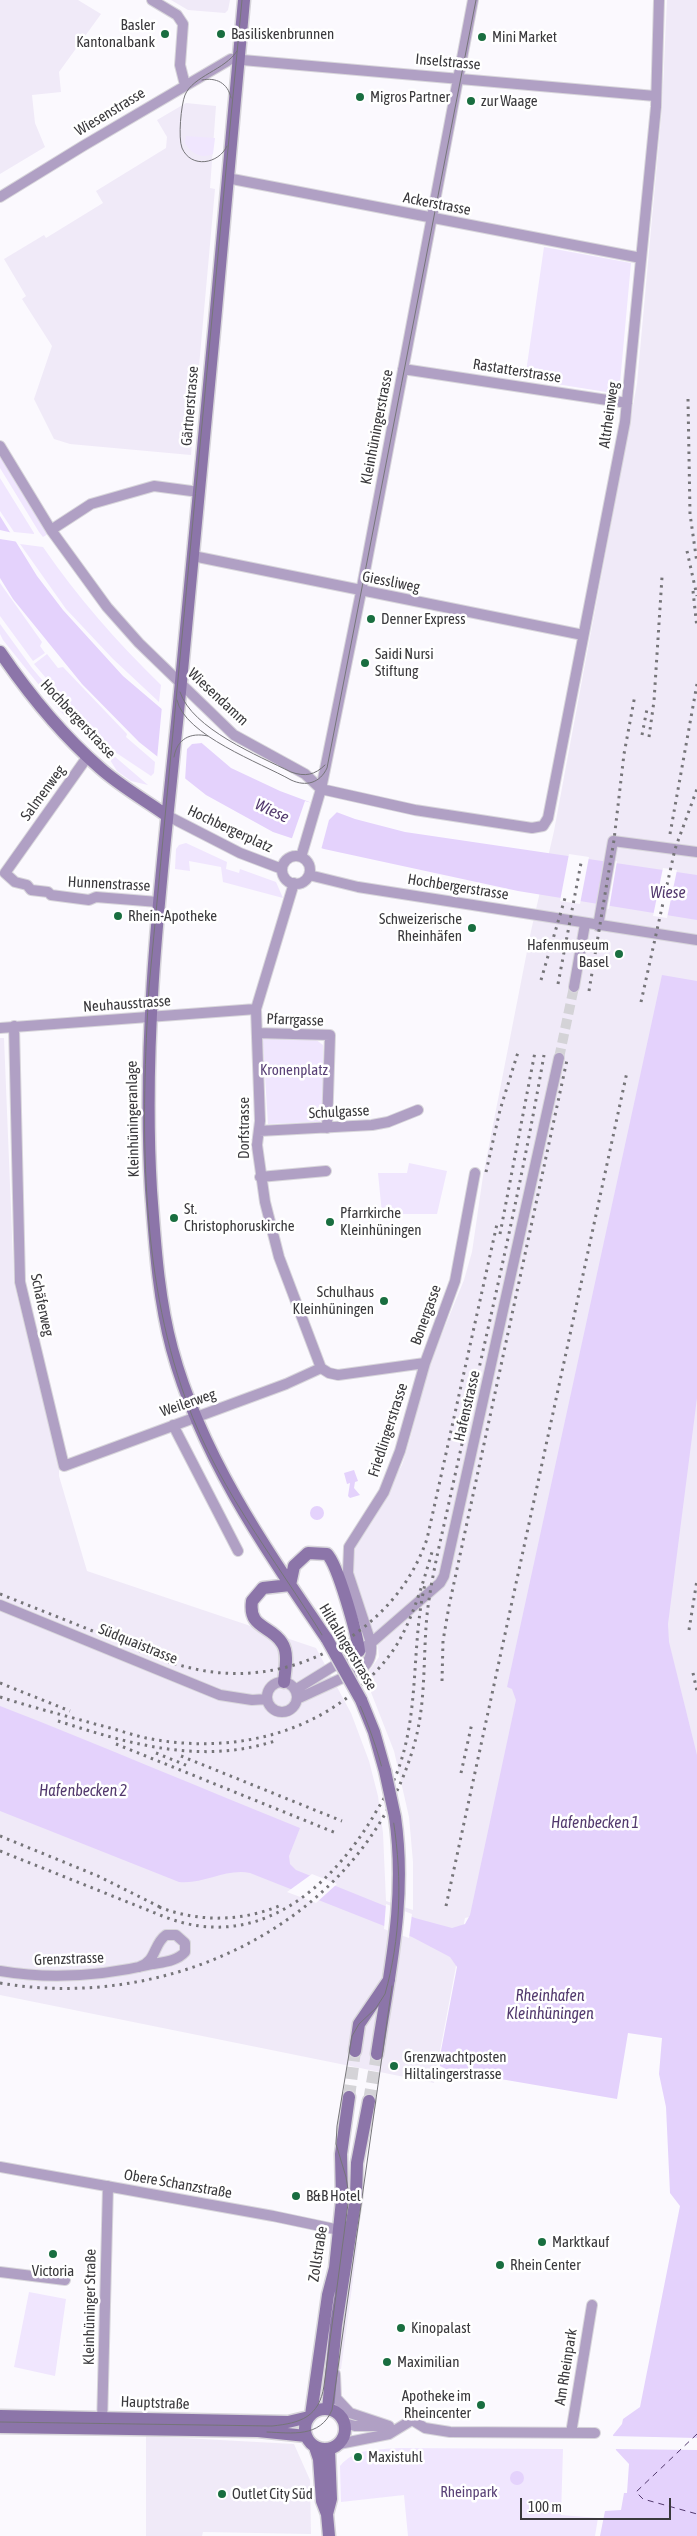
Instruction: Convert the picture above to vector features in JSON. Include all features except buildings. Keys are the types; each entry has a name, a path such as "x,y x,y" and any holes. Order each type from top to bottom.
{"main road":[{"name":"Gärtnerstrasse","path":"166,815 181,684 244,0"},
{"name":"Hochbergerstrasse","path":"0,652 47,713 101,769 166,815"},
{"name":"Kleinhüningeranlage","path":"166,815 149,1018 148,1117 157,1262 172,1347 195,1418"},
{"name":"Hiltalingerstrasse","path":"195,1418 230,1487 290,1585 347,1672 361,1700 382,1757 395,1817 398,1847 399,1906 391,1978 377,2054"},
{"path":"292,1690 282,1642 256,1623 251,1608 254,1598 263,1588 290,1585 294,1566 308,1553 327,1554 335,1565 342,1592 357,1633 359,1651"},
{"name":"Hiltalingerstrasse","path":"355,2051 359,2024 391,1978"},
{"name":"Zollstraße","path":"328,2410 344,2232 342,2154 349,2097"},
{"name":"Zollstraße","path":"310,2416 344,2232 356,2197 357,2161 369,2101"},
{"name":"Hauptstraße","path":"0,2427 103,2423 288,2422 310,2416 319,2410 328,2410"},
{"path":"327,2514 331,2499 334,2446 344,2434 344,2423 338,2414 328,2410"},
{"name":"Hauptstraße","path":"0,2416 278,2432 306,2436"},
{"path":"310,2416 305,2428 306,2436 315,2447 320,2464 322,2501 327,2514 329,2536"},
{"path":"315,2447 334,2446"}],"street":[{"path":"152,0 180,18 184,30 180,65 185,85"},
{"name":"Kleinhüningerstrasse","path":"302,854 319,794 361,592 473,0"},
{"name":"Altrheinweg","path":"543,826 548,818 625,422 655,96 659,0"},
{"name":"Inselstrasse","path":"239,59 655,96"},
{"name":"Wiesenstrasse","path":"0,197 227,60 239,59"},
{"name":"Ackerstrasse","path":"227,178 641,258"},
{"name":"Rastatterstrasse","path":"403,369 627,403"},
{"name":"Wiesendamm","path":"0,446 51,530 107,607 139,643 234,734 304,774 319,794 532,828 543,826"},
{"path":"51,530 92,504 154,486 199,492"},
{"name":"Giessliweg","path":"193,556 361,592 583,635"},
{"name":"Salmenweg","path":"5,873 88,756"},
{"name":"Hochbergerplatz","path":"166,815 240,853 282,869"},
{"path":"598,926 614,840 697,852"},
{"path":"302,854 308,862 309,875 304,881 294,884 286,880 282,869 284,862 290,857 302,854"},
{"name":"Hunnenstrasse","path":"5,873 15,882 27,885 31,890 48,892 52,895 89,900 96,897 158,902"},
{"name":"Hochbergerstrasse","path":"309,875 358,888 697,940"},
{"name":"Dorfstrasse","path":"294,884 256,1009 259,1131 257,1145 260,1177 279,1257 321,1368"},
{"path":"574,987 585,924"},
{"name":"Neuhausstrasse","path":"0,1028 256,1009"},
{"name":"Schäferweg","path":"14,1026 20,1282 64,1466"},
{"name":"Pfarrgasse","path":"257,1033 330,1035 327,1128"},
{"name":"Hafenstrasse","path":"292,1690 371,1643 440,1583 444,1576 559,1058"},
{"name":"Schulgasse","path":"259,1131 381,1124 418,1110"},
{"path":"260,1177 326,1171"},
{"name":"Bonergasse","path":"321,1368 329,1373 338,1375 425,1363 455,1281 475,1173"},
{"name":"Friedlingerstrasse","path":"371,1643 348,1573 349,1547 384,1492 400,1451 425,1363"},
{"name":"Weilerweg","path":"64,1466 286,1384 303,1374 321,1368"},
{"path":"173,1425 238,1550"},
{"name":"Südquaistrasse","path":"0,1605 220,1695 252,1700 267,1699"},
{"path":"292,1690 294,1707 282,1712 274,1710 267,1699 271,1686 292,1690 362,1670 368,1663 371,1643"},
{"name":"Grenzstrasse","path":"0,1971 45,1976 81,1976 140,1967"},
{"name":"Obere Schanzstraße","path":"0,2167 273,2216 344,2232"},
{"name":"Kleinhüninger Straße","path":"103,2423 108,2186"},
{"path":"0,2272 65,2280"},
{"name":"Am Rheinpark","path":"571,2434 592,2305"},
{"path":"331,2366 336,2378 336,2398 350,2413 389,2426"},
{"path":"344,2423 356,2426 389,2426 412,2420 425,2428 450,2432 595,2433"},
{"path":"334,2446 389,2434 409,2422"}],"shaded area":[{"path":"0,0 78,0 101,14 59,72 61,92 32,95 35,123 45,147 0,174"},
{"path":"171,0 230,0 228,10 225,13 188,10"},
{"path":"667,0 697,0 697,1865 465,1918 434,2083 0,1995 0,1038 4,1038 14,1283 59,1465 59,1476 87,1571 316,1648 351,1713 369,1761 378,1796 383,1833 386,1901 413,1910 413,1862 409,1817 394,1751 365,1677 379,1657 378,1646 355,1586 352,1555 402,1465 428,1368 464,1280 472,1252 483,1176 531,931 554,831 637,384 662,108"},
{"path":"186,103 216,106 210,188 215,189 191,455 70,444 54,439 34,399 52,346 22,299 26,296 4,259 44,235 46,238 103,203 96,191 166,148 167,137 157,120"},
{"path":"358,2242 341,2369 338,2369 335,2360 353,2243"},
{"path":"146,2436 294,2444 310,2480 311,2534 203,2532 202,2536 146,2536"}],"green space":[{"path":"186,136 215,138 213,154 201,156 194,153 185,143"},
{"path":"544,247 631,263 619,394 525,379"},
{"path":"0,456 48,534 43,537 0,468"},
{"path":"0,478 34,534 14,532 0,511"},
{"path":"20,544 43,547 99,619 161,685 159,702 113,659 66,609"},
{"path":"0,583 42,642 40,646 45,653 33,661 0,616"},
{"path":"0,624 32,668 85,731 148,785 131,781 117,771 110,760 59,710 3,640 0,634"},
{"path":"47,654 58,668 63,667 127,734 126,737 155,762 154,773 151,776 115,752 88,727 34,664"},
{"path":"186,843 227,862 226,869 239,873 240,869 276,882 283,898 223,882 221,867 189,861 190,871 175,869 176,849 179,845"},
{"name":"Kronenplatz","path":"263,1039 315,1039 323,1045 323,1118 320,1122 268,1124 263,1044"},
{"path":"409,1163 447,1171 437,1214 382,1214 378,1173 407,1173"},
{"path":"29,2292 66,2299 55,2376 14,2367"},
{"name":"Rheinpark","path":"399,2448 563,2449 561,2515 598,2518 595,2536 408,2536 404,2495 341,2502 340,2466 346,2460 366,2451"}],"water":[{"name":"Wiese","path":"0,516 37,576 63,610 123,676 231,768 280,791 355,819 405,832 697,875 697,920 518,891 324,849 273,832 206,795 139,742 82,684 13,599 0,578"},
{"path":"662,975 697,981 697,1398 668,1624 669,1642 697,1755 697,2536 600,2536 605,2511 621,2510 624,2493 627,2493 629,2464 616,2450 613,2435 622,2424 623,2419 640,2407 680,2206 670,2193 666,2107 659,2074 662,2038 628,2033 617,2099 448,2070 440,2066 440,2056 457,1967 450,1957 412,1937 250,1873 223,1874 196,1881 179,1882 0,1811 0,1706 300,1828 289,1856 290,1864 296,1870 415,1918 452,1928 465,1924 470,1915 516,1700 512,1689 507,1687"},
{"path":"354,1470 358,1481 355,1482 354,1488 360,1495 350,1498 348,1496 350,1483 347,1484 344,1473"},
{"path":"317,1506 322,1508 324,1513 322,1518 317,1520 312,1518 310,1513 312,1508"},
{"path":"517,2471 522,2473 524,2478 522,2483 517,2485 512,2483 510,2478 512,2473"}],"pier":[{"path":"0,530 13,533 19,542 0,539"},
{"path":"162,706 195,734 202,743 192,744 187,749 185,781 157,759"},
{"path":"305,801 339,810 329,820 321,850 291,841"},
{"path":"569,854 589,857 580,904 560,901"},
{"path":"604,859 617,861 609,909 596,907"},
{"path":"663,868 677,870 667,918 653,916"},
{"path":"312,1874 337,1884 316,1903 287,1892"},
{"path":"386,1904 412,1914 409,1938 384,1929"},
{"path":"611,2436 697,2438 697,2450 613,2449"}],"ferry route":[{"path":"697,2434 636,2492 643,2499 697,2514"}],"tunnel":[{"path":"559,1058 574,987"},
{"path":"349,2097 355,2051"},
{"path":"369,2101 377,2054"}],"tram line":[{"path":"0,2422 272,2426 292,2423 313,2411 322,2396 324,2386 349,2196 346,2177 336,2144 337,2126 352,2036 359,2024 376,2008 385,1994 394,1952 398,1909 398,1865 394,1822 385,1778 372,1736 356,1696 336,1658 235,1501 200,1435 186,1400 171,1351 159,1300 147,1196 145,1091 149,987 242,0"},
{"path":"177,700 183,713 208,736 225,747 291,780 302,783 312,782 321,777 327,768 476,0"},
{"path":"227,146 218,157 205,162 192,159 186,155 181,143 181,114 185,95 189,88 232,58 237,51"},
{"path":"202,80 212,79 221,82 227,88 231,98"},
{"path":"180,692 187,705 198,718 228,740 262,758 291,772 301,774 314,773 325,765"},
{"path":"174,757 178,746 185,738 196,735 208,736"},
{"path":"267,2432 295,2433 313,2430 327,2419 332,2410 392,1986"}],"railway":[{"path":"688,399 690,514 697,563"},
{"path":"687,551 697,596"},
{"path":"649,737 654,701 662,577"},
{"path":"693,591 697,628"},
{"path":"670,834 697,684"},
{"path":"589,991 614,840 624,754 635,695"},
{"path":"642,735 647,709"},
{"path":"641,1002 675,849 697,789"},
{"path":"558,984 581,863"},
{"path":"541,980 565,898"},
{"path":"486,1172 500,1110 519,1049"},
{"path":"500,1234 535,1052"},
{"path":"0,1983 66,1988 132,1983 196,1966 256,1939 310,1903 356,1856 392,1801 416,1738 423,1692 427,1615 433,1574 511,1225 544,1055"},
{"path":"442,1681 443,1641 449,1606 567,1060"},
{"path":"446,1906 627,1072"},
{"path":"0,1594 161,1659 212,1672 255,1673 298,1664 318,1656 355,1634 389,1604 415,1567 427,1539 497,1224"},
{"path":"0,1697 146,1738 172,1742 226,1743 277,1733 302,1724 326,1712 348,1697 383,1664 399,1641 414,1609 432,1552"},
{"path":"689,1630 697,1580"},
{"path":"0,1851 165,1917 198,1926 230,1927 259,1920 286,1908 311,1890 334,1869 355,1844 396,1776 410,1724 418,1630 425,1584"},
{"path":"693,1673 697,1691"},
{"path":"0,1683 70,1711"},
{"path":"58,1721 112,1737 165,1749 220,1751 247,1748 275,1741"},
{"path":"461,1773 472,1723"},
{"path":"116,1744 336,1833"},
{"path":"156,1753 188,1766"},
{"path":"181,1756 342,1821"},
{"path":"0,1836 98,1876 160,1907"},
{"path":"159,1907 189,1915 219,1918 249,1915 279,1906"}],"place":[{"name":"Basler Kantonalbank","path":"165,34"},
{"name":"Basiliskenbrunnen","path":"221,34"},
{"name":"Mini Market","path":"482,37"},
{"name":"Migros Partner","path":"360,97"},
{"name":"zur Waage","path":"471,101"},
{"name":"Denner Express","path":"371,619"},
{"name":"Saidi Nursi Stiftung","path":"365,663"},
{"name":"Rhein-Apotheke","path":"118,916"},
{"name":"Schweizerische Rheinhäfen","path":"472,928"},
{"name":"Hafenmuseum Basel","path":"619,954"},
{"name":"St. Christophoruskirche","path":"174,1218"},
{"name":"Pfarrkirche Kleinhüningen","path":"330,1222"},
{"name":"Schulhaus Kleinhüningen","path":"384,1301"},
{"name":"Grenzwachtposten Hiltalingerstrasse","path":"394,2066"},
{"name":"B&B Hotel","path":"296,2196"},
{"name":"Marktkauf","path":"542,2242"},
{"name":"Victoria","path":"53,2254"},
{"name":"Rhein Center","path":"500,2265"},
{"name":"Kinopalast","path":"401,2328"},
{"name":"Maximilian","path":"387,2362"},
{"name":"Apotheke im Rheincenter","path":"481,2405"},
{"name":"Maxistuhl","path":"358,2457"},
{"name":"Outlet City Süd","path":"222,2494"}],"water label":[{"name":"Hafenbecken 2","path":"83,1791"},
{"name":"Hafenbecken 1","path":"595,1823"},
{"name":"Rheinhafen Kleinhüningen","path":"550,2005"}]}
